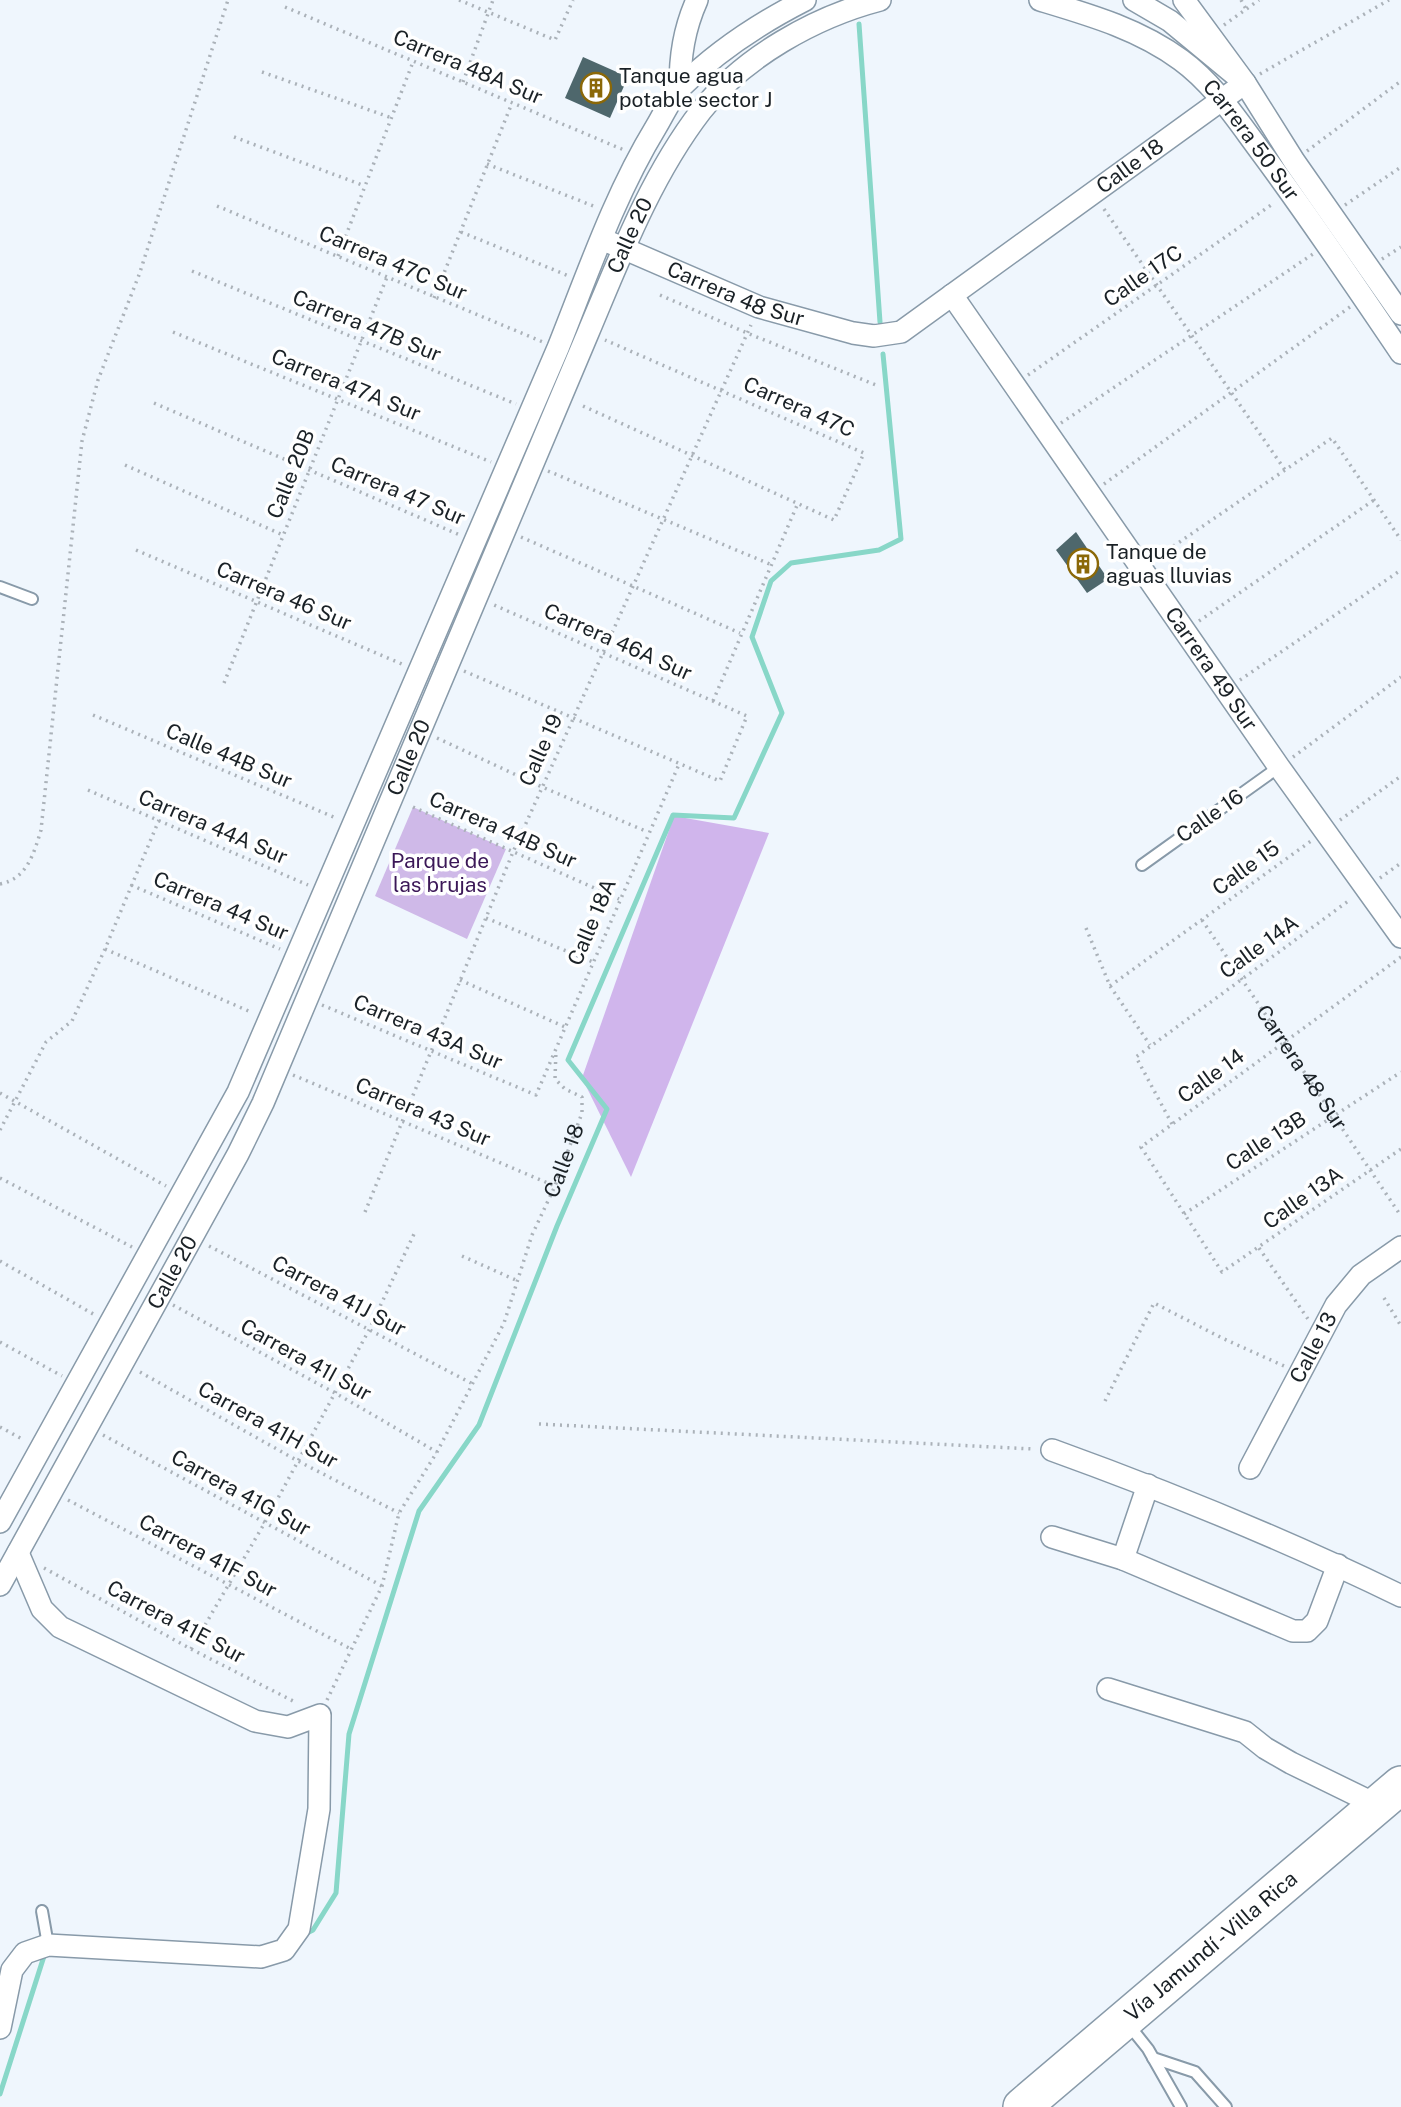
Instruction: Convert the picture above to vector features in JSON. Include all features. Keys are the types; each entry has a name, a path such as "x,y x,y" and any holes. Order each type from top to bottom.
{"highway":[{"name":"Vía Jamundí - Villa Rica","path":"1022,2107 1389,1795"}],"street":[{"name":"Calle 20","path":"680,88 680,58 687,24 697,0"},
{"name":"Calle 20","path":"0,1522 238,1092 271,1021 558,348 601,238 639,156 680,88 722,51 766,20 805,0"},
{"name":"Calle 20","path":"0,1586 86,1425 238,1154 278,1068 624,248 670,157 702,109 738,73 782,42 826,19 880,0"},
{"name":"Carrera 50 Sur","path":"1041,0 1086,13 1140,34 1183,61 1221,99 1399,346"},
{"name":"Carrera 50 Sur","path":"1134,0 1170,21 1245,83"},
{"name":"Carrera 50 Sur","path":"1184,0 1245,83 1294,160 1401,314"},
{"name":"Calle 18","path":"874,336 901,331 1245,83"},
{"name":"Carrera 48 Sur","path":"601,238 759,307 853,333 874,336"},
{"name":"Carrera 49 Sur","path":"951,295 1279,767 1401,937"},
{"name":"Calle 13","path":"1250,1468 1336,1305 1361,1275 1401,1247"},
{"path":"1052,1450 1148,1485 1338,1565 1401,1596"},
{"path":"1123,1559 1148,1485"},
{"path":"1052,1537 1123,1559 1293,1631 1307,1630 1317,1621 1338,1565"},
{"path":"0,2028 12,1970 25,1953 48,1945 261,1957 284,1950 299,1929 319,1808 320,1715 288,1727 255,1721 60,1627 42,1609 18,1553"},
{"path":"1108,1689 1245,1732 1291,1763 1389,1795"}],"lane":[{"path":"0,587 32,599"},
{"name":"Calle 16","path":"1142,865 1279,767"},
{"path":"42,1910 48,1945"},
{"path":"1124,2020 1153,2058 1181,2107"},
{"path":"1153,2058 1195,2072 1226,2107"}],"path":[{"path":"0,884 11,882 30,863 41,830 82,441 97,380 139,275 228,0"},
{"path":"459,0 555,40 573,0"},
{"path":"463,82 493,0"},
{"path":"1241,0 1246,9"},
{"path":"1209,36 1259,0"},
{"path":"1245,83 1389,0"},
{"name":"Carrera 48A Sur","path":"285,7 639,156"},
{"path":"338,256 414,62"},
{"path":"262,72 391,118"},
{"path":"1294,160 1401,80"},
{"path":"434,298 512,103"},
{"path":"234,137 365,186"},
{"path":"487,164 612,213"},
{"path":"1332,214 1401,167"},
{"name":"Calle 17C","path":"1014,385 1290,192"},
{"path":"1093,193 1285,470"},
{"name":"Carrera 47C Sur","path":"216,206 558,348"},
{"path":"461,232 584,282"},
{"path":"1048,433 1327,245"},
{"name":"Carrera 47B Sur","path":"192,271 531,410"},
{"name":"Calle 20B","path":"224,683 387,277"},
{"path":"660,295 876,385"},
{"path":"1090,494 1363,297"},
{"name":"Calle 19","path":"365,1212 513,852 759,307"},
{"name":"Carrera 47A Sur","path":"173,332 506,468"},
{"path":"588,333 722,390"},
{"name":"Carrera 47C","path":"722,390 864,453 834,520 798,503"},
{"name":"Carrera 47 Sur","path":"154,403 474,542"},
{"path":"583,406 798,503 713,701"},
{"path":"1142,568 1332,438 1401,540"},
{"path":"532,464 772,565"},
{"path":"125,465 283,536"},
{"path":"1186,630 1374,500"},
{"path":"504,530 740,633"},
{"name":"Carrera 46 Sur","path":"136,550 419,671"},
{"path":"1227,689 1401,570"},
{"name":"Carrera 46A Sur","path":"476,597 747,716 720,780 680,762"},
{"path":"447,664 680,762"},
{"path":"1279,767 1401,677"},
{"name":"Calle 44B Sur","path":"93,715 353,826"},
{"path":"419,730 648,832"},
{"name":"Calle 18A","path":"536,1094 680,762"},
{"name":"Calle 15","path":"1110,986 1401,776"},
{"name":"Carrera 44A Sur","path":"88,790 325,892"},
{"name":"Carrera 44B Sur","path":"413,807 619,899"},
{"path":"0,1130 46,1042 72,1021 159,820"},
{"name":"Calle 14A","path":"1172,1124 1136,1057 1401,863"},
{"name":"Carrera 44 Sur","path":"131,885 298,956"},
{"path":"485,918 593,961"},
{"name":"Carrera 48 Sur","path":"1202,920 1401,1216"},
{"path":"1086,928 1110,986 1151,1045"},
{"path":"105,949 271,1021"},
{"name":"Calle 14","path":"1184,1214 1141,1147 1401,957"},
{"path":"460,980 565,1027"},
{"name":"Carrera 43A Sur","path":"307,999 536,1094"},
{"name":"Calle 18","path":"320,1715 382,1586 399,1513 437,1452 505,1323 532,1235 555,1186 582,1113 582,1097 565,1089 555,1079 556,1049"},
{"name":"Carrera 43 Sur","path":"278,1068 555,1186"},
{"name":"Calle 13B","path":"1184,1214 1401,1072"},
{"path":"0,1093 181,1195"},
{"name":"Calle 13A","path":"1184,1214 1222,1272 1401,1149"},
{"path":"0,1178 147,1255"},
{"path":"191,1649 264,1524 369,1330 414,1234"},
{"name":"Carrera 41J Sur","path":"192,1236 471,1383"},
{"path":"1259,1247 1319,1335"},
{"path":"462,1256 518,1281"},
{"path":"0,1261 109,1323"},
{"name":"Carrera 41I Sur","path":"159,1297 437,1452"},
{"path":"1384,1298 1401,1326"},
{"path":"1105,1401 1154,1303 1299,1373"},
{"path":"0,1342 76,1383"},
{"name":"Carrera 41H Sur","path":"122,1362 298,1461 399,1513"},
{"path":"539,1424 1052,1450"},
{"name":"Carrera 41G Sur","path":"86,1425 382,1586"},
{"path":"0,1427 41,1449"},
{"name":"Carrera 41F Sur","path":"51,1491 351,1648"},
{"name":"Carrera 41E Sur","path":"18,1553 191,1649 320,1715"}],"green space":[{"name":"Parque de las brujas","path":"413,807 506,849 467,939 375,896"}],"shaded area":[{"path":"674,816 769,833 631,1177 582,1078"}],"building":[{"name":"Tanque agua potable sector J","path":"583,57 628,77 610,118 565,98"},
{"name":"Tanque de aguas lluvias","path":"1076,532 1108,579 1087,593 1056,550"}],"waterway":[{"path":"859,24 880,322"},
{"path":"303,1935 313,1930 336,1893 349,1734 419,1511 479,1425 557,1226 607,1109 568,1060 673,815 734,818 782,713 752,637 771,581 791,563 879,550 901,539 883,354"},
{"path":"0,2094 45,1953"}],"place":[{"name":"Tanque agua potable sector J","path":"596,88"},
{"name":"Tanque de aguas lluvias","path":"1083,564"}]}
